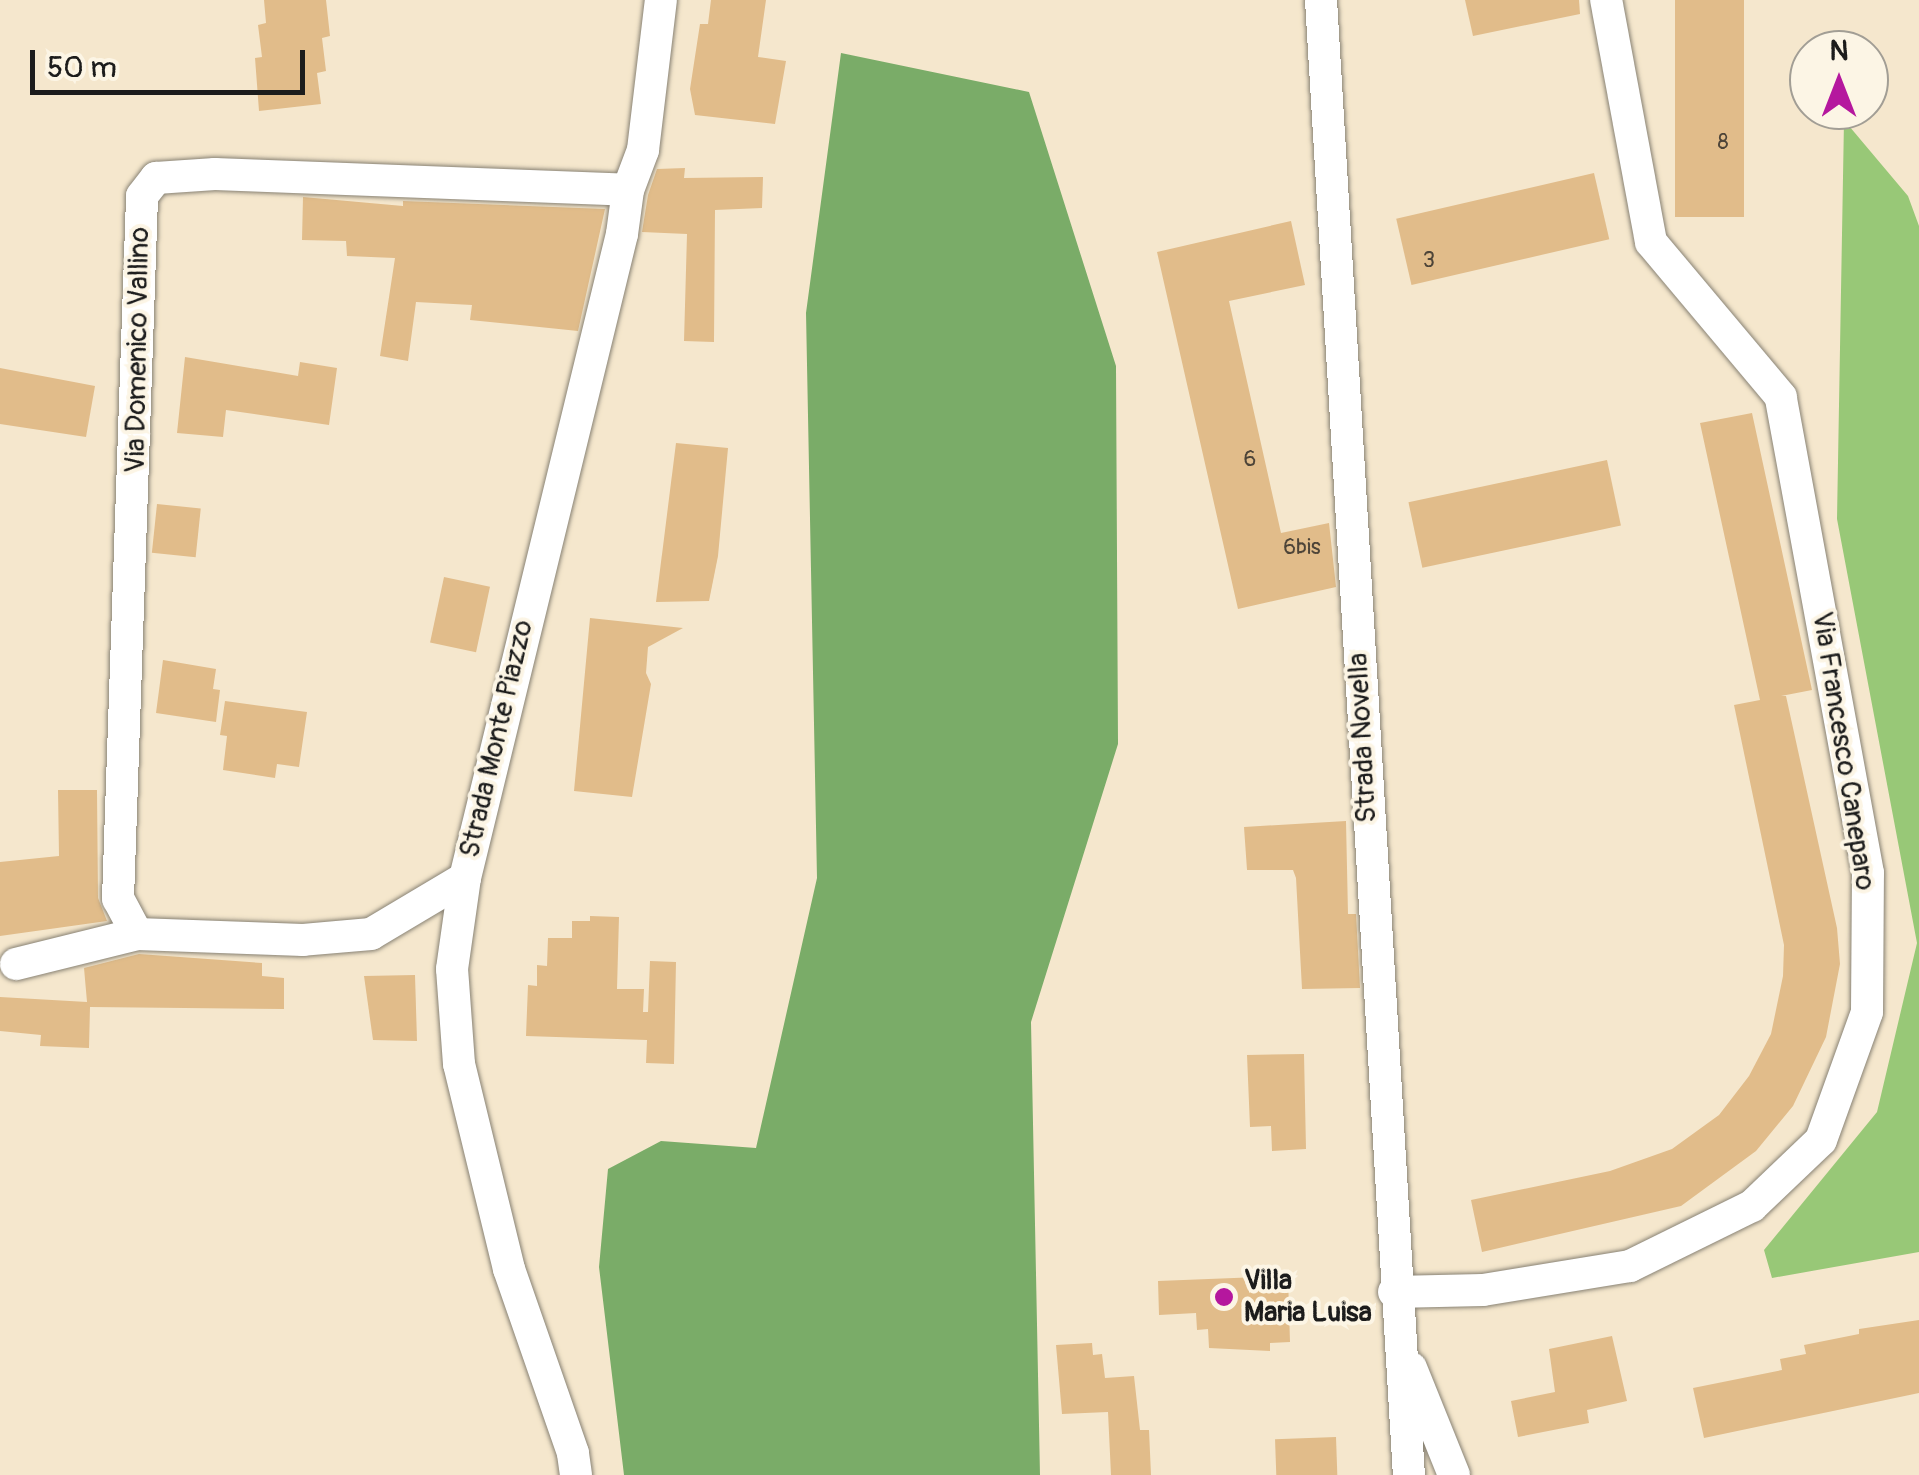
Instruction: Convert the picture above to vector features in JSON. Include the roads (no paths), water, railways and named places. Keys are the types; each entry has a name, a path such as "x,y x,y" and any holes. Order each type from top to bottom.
{"street":[{"name":"Strada Monte Piazzo","path":"576,1475 574,1453 509,1268 459,1064 452,968 465,878 622,234 628,190 644,150 661,0"},
{"name":"Strada Novella","path":"1320,0 1394,1292 1409,1475"},
{"name":"Via Francesco Caneparo","path":"1394,1292 1483,1290 1630,1266 1752,1206 1822,1140 1867,1012 1868,873 1781,397 1651,242 1606,0"},
{"name":"Via Domenico Vallino","path":"138,934 118,898 142,196 156,178 215,174 628,190"},
{"path":"16,964 138,934 303,940 371,934 465,878"},
{"path":"1398,1336 1454,1475"}],"place":[{"name":"Villa Maria Luisa","path":"1224,1297"}]}
